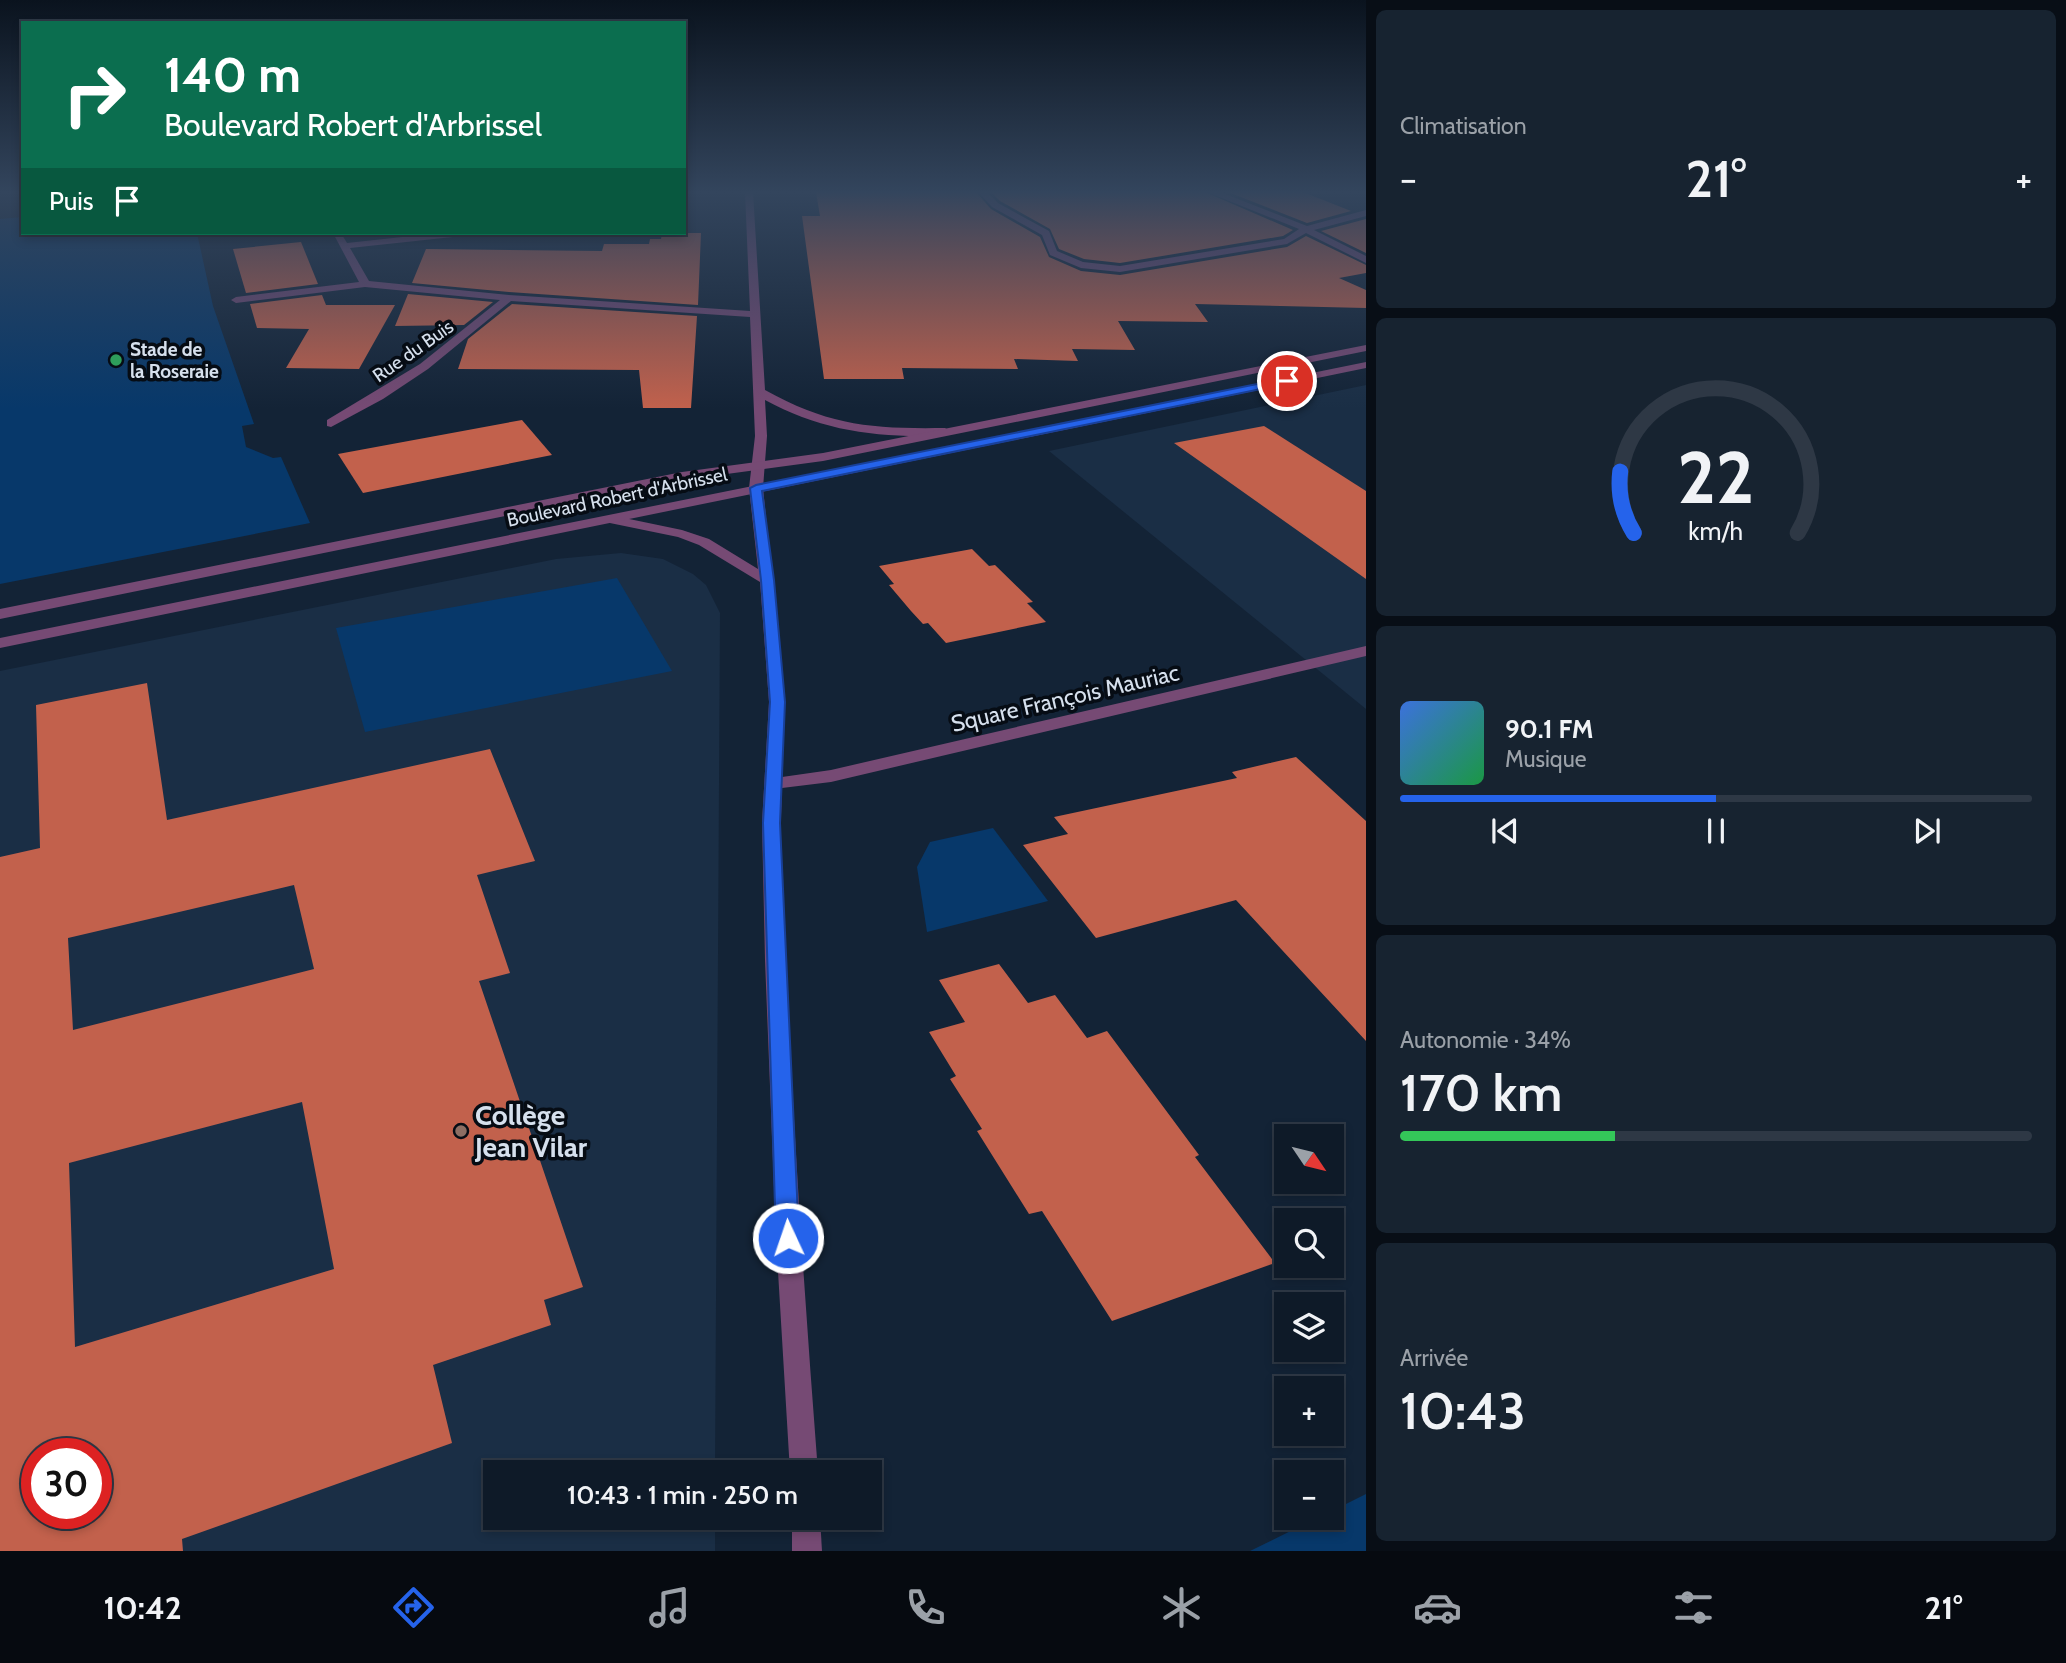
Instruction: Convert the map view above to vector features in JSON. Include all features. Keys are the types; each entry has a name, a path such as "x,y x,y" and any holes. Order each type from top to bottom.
{"street":[{"path":"354,264 365,284"},
{"path":"752,264 761,436 756,488 778,702 773,783 775,972 788,1238 803,1460"},
{"path":"1080,264 1120,269 1151,264"},
{"name":"Rue du Buis","path":"236,300 365,284 509,298 754,314"},
{"name":"Rue du Buis","path":"331,423 375,400 461,339 509,298"},
{"name":"Boulevard Robert d'Arbrissel","path":"0,614 668,479 823,457 1366,348"},
{"name":"Boulevard Robert d'Arbrissel","path":"0,643 1366,365"},
{"path":"758,391 817,421 844,429 881,433 945,432"},
{"path":"610,519 682,534 704,542 767,580"},
{"name":"Square François Mauriac","path":"773,783 831,776 1366,651"},
{"path":"806,1530 807,1551"}],"shaded area":[{"name":"Stade de la Roseraie","path":"0,264 204,264 213,306 254,424 242,426 246,447 273,458 281,457 310,523 0,584"},
{"path":"1366,385 1366,709 1049,451"},
{"path":"621,553 663,559 693,574 706,585 720,613 715,1460 483,1460 483,1530 715,1530 715,1551 0,1551 0,671 556,559"},
{"path":"617,578 672,671 365,732 336,628"},
{"path":"993,828 1048,901 927,932 917,867 930,842"},
{"path":"1366,1494 1366,1551 1250,1551 1293,1530 1344,1530 1344,1505"}],"building":[{"path":"238,264 310,264 318,284 246,293"},
{"path":"420,264 700,264 698,305 412,283"},
{"path":"809,264 1066,264 1081,271 1120,275 1183,264 1366,265 1366,273 1339,278 1366,290 1366,308 1195,304 1208,322 1118,321 1135,350 1072,349 1078,361 1014,359 1018,369 902,368 904,379 824,379"},
{"path":"408,294 493,302 464,325 395,326"},
{"path":"322,295 326,305 395,305 359,369 286,368 309,329 257,328 250,304"},
{"path":"512,304 697,316 691,408 643,408 639,370 458,369 468,339"},
{"path":"522,420 552,455 363,493 338,454"},
{"path":"1264,426 1366,491 1366,579 1174,443"},
{"path":"972,549 989,566 995,565 1033,602 1027,603 1046,622 946,643 928,623 923,624 911,611 889,585 894,584 879,566"},
{"path":"147,683 167,820 490,749 535,861 477,875 510,973 479,981 583,1287 544,1300 551,1325 433,1365 452,1443 182,1539 183,1551 0,1551 0,857 40,848 36,705","holes":["294,885 314,969 73,1030 68,938","302,1102 334,1269 75,1347 69,1163"]},
{"path":"1296,757 1366,821 1366,1041 1236,900 1096,938 1023,845 1068,834 1054,817 1237,778 1232,772"},
{"path":"999,964 1028,1003 1055,995 1087,1038 1107,1031 1199,1155 1195,1157 1274,1263 1112,1321 1042,1211 1029,1214 977,1131 982,1129 950,1079 956,1076 929,1032 965,1022 939,980"}],"place":[{"name":"Stade de la Roseraie","path":"116,360"},
{"name":"Collège Jean Vilar","path":"461,1131"}],"route":[{"path":"788,1238 771,823 778,702 756,488 1287,381"}]}
